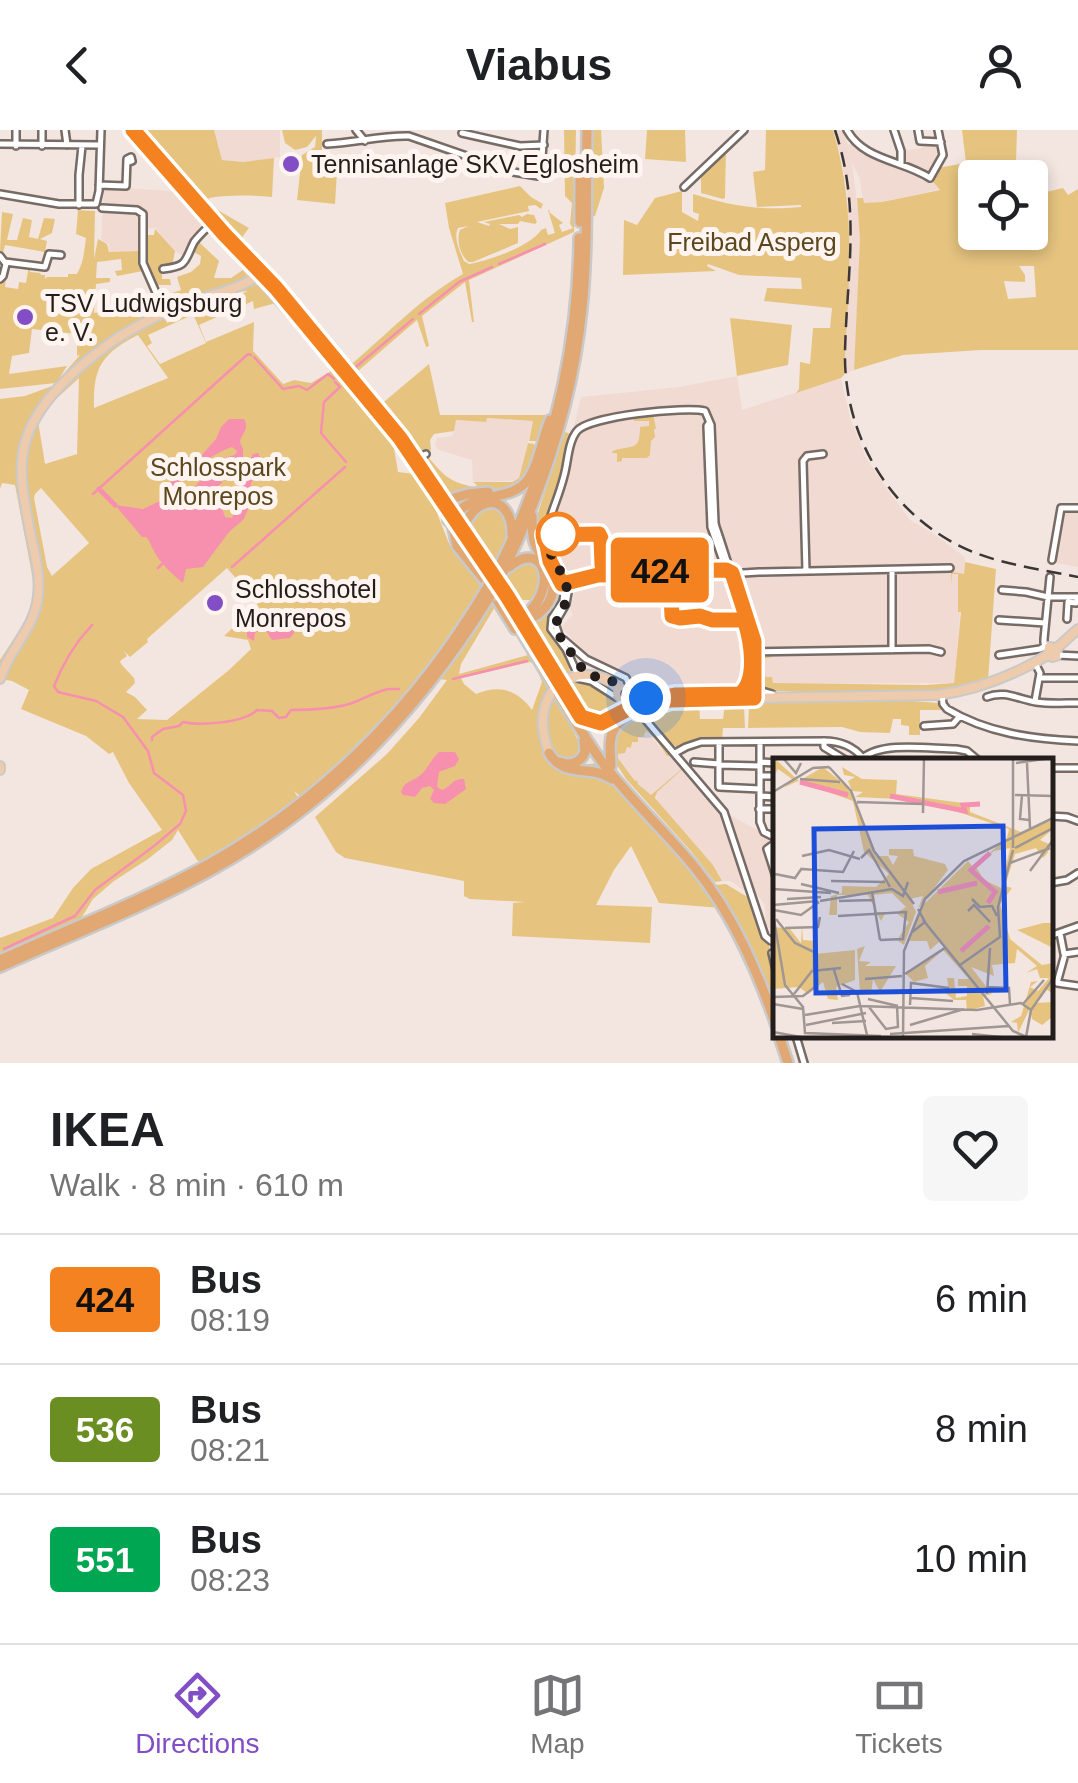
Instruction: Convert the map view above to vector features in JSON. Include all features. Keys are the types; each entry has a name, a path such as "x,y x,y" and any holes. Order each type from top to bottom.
{"highway":[{"path":"501,570 538,476 562,396 578,283 584,130"},
{"path":"0,964 221,857 283,816 339,771 397,713 487,594 532,510 560,430 579,335 585,266 584,130"},
{"path":"554,681 548,680 486,582 457,546 453,527 459,511 475,499 511,492 531,474 556,402 562,396"},
{"path":"444,500 520,486"},
{"path":"448,520 454,526 464,524 481,506 500,505 512,518 511,542"},
{"path":"523,620 546,606 553,587 550,571 533,538 532,510"},
{"path":"464,524 470,540"},
{"path":"501,570 526,558 538,562 544,570 545,585 538,602 523,620"},
{"path":"523,620 530,634"},
{"path":"523,620 542,664 620,784 714,893 748,955 773,1018"},
{"path":"611,766 612,732 629,702"},
{"path":"549,754 562,763 575,764 581,759 586,748 580,722"},
{"path":"580,722 611,766 718,890 744,936 773,1004"},
{"path":"549,754 565,769 596,771 620,784"},
{"path":"782,1038 790,1063"}],"main road":[{"path":"130,130 248,266 260,274 264,284 370,405 464,524"},
{"path":"212,223 373,403 414,461 448,520 523,620"},
{"path":"246,283 248,266"},
{"path":"0,679 33,619 38,595 22,485 23,453 42,410 74,373 118,338 164,313 246,283 260,274"},
{"path":"246,283 264,284"},
{"path":"470,540 523,620"},
{"path":"629,702 754,694 942,694 988,683 1035,663 1078,629"},
{"path":"530,634 554,681"},
{"path":"549,754 542,726 544,708 557,686 577,676 612,681 629,702"},
{"path":"580,722 601,723 629,702 656,696 819,697"}],"street":[{"path":"16,130 16,146"},
{"path":"42,130 42,146"},
{"path":"65,130 67,145"},
{"path":"99,206 101,130"},
{"path":"356,130 365,141"},
{"path":"327,144 409,136 513,172 538,176 544,130"},
{"path":"847,130 864,150 930,178 942,156 938,130"},
{"path":"894,130 901,165"},
{"path":"918,130 920,141 940,142"},
{"path":"462,131 520,146 544,145"},
{"path":"684,187 742,131"},
{"path":"0,144 100,145"},
{"path":"80,205 78,175 82,146"},
{"path":"99,185 127,185 129,162"},
{"path":"0,194 142,213 143,263 164,313"},
{"path":"163,269 184,264 195,241 212,223"},
{"path":"0,278 2,259 45,268 49,254 61,255"},
{"path":"600,681 616,697 630,688 626,678 586,660 558,633 555,624 566,604 567,583 550,561 545,535 574,434 585,425 632,414 693,408 705,411 711,425 716,526 728,572 751,625 754,694"},
{"path":"414,461 426,454"},
{"path":"806,571 803,461 807,456 823,454"},
{"path":"1052,560 1060,508 1078,508"},
{"path":"567,583 612,573 950,568"},
{"path":"892,570 892,650"},
{"path":"1050,577 1044,639 1051,650"},
{"path":"567,583 550,627 566,649 577,676"},
{"path":"1002,590 1068,600 1067,618"},
{"path":"999,620 1045,623"},
{"path":"564,640 577,676"},
{"path":"1000,654 1040,649 1078,656"},
{"path":"752,652 940,652"},
{"path":"740,694 748,688 752,652"},
{"path":"1035,663 1040,678 1035,702"},
{"path":"1040,678 1078,678"},
{"path":"750,680 754,694"},
{"path":"942,694 944,706 991,729 1078,741"},
{"path":"987,697 1004,694 1035,702 1078,703"},
{"path":"629,702 724,812 765,936 773,940"},
{"path":"924,726 953,724 960,716"},
{"path":"675,753 693,744 824,741 840,742 862,758"},
{"path":"824,741 824,747 843,758"},
{"path":"719,742 718,786 773,795"},
{"path":"760,742 761,828 773,836"},
{"path":"863,758 883,749 967,751 976,758"},
{"path":"694,762 773,763"},
{"path":"760,776 773,776"},
{"path":"759,809 773,809"},
{"path":"1053,816 1078,821"},
{"path":"770,858 773,868"},
{"path":"1053,882 1078,873"},
{"path":"1053,935 1078,926"},
{"path":"1060,934 1064,954 1057,983 1078,986"},
{"path":"1064,954 1078,952"},
{"path":"772,953 773,957"},
{"path":"797,1038 804,1063"}],"shaded area":[{"path":"214,130 280,130 280,157 243,162 222,160"},
{"path":"833,130 843,130 848,145 854,142 900,164 901,151 922,148 920,141 941,142 943,153 930,178 941,189 863,204 860,180 852,162 860,251 854,370 844,375 848,199"},
{"path":"104,187 176,194 202,225 186,257 175,251 155,228 143,229 141,251 110,252 109,244 101,240"},
{"path":"737,376 742,410 841,378 850,418 866,458 887,489 910,520 965,557 954,683 700,685 651,695 648,686 634,688 629,674 584,652 561,627 573,614 570,610 576,587 570,570 560,570 554,559 547,531 577,435 574,427 581,397 680,387"},
{"path":"486,418 533,421 519,478 473,482 472,460 435,446 437,438 453,436 455,420 486,422"},
{"path":"229,419 244,419 246,428 240,442 243,463 249,463 253,454 258,453 263,462 251,483 250,504 244,519 203,567 186,569 183,583 115,505 143,509 160,501 177,472 199,458","holes":["232,447 237,451 235,455 222,460 215,476 200,481 192,494 184,497 173,493 183,475","227,476 238,481 239,497 232,518 225,517 211,492"]},
{"path":"1078,509 1078,567 1052,562 1061,510"},
{"path":"288,617 297,620 290,638 272,640 260,630 254,641 247,637 247,620 257,626 268,621 276,629"},
{"path":"646,731 724,812 773,838 773,928 766,925 765,905 751,886 745,891 730,881 722,881 713,865 657,802 656,792 651,796 618,758"},
{"path":"439,752 455,752 459,759 455,766 439,772 437,787 442,790 464,779 466,789 445,804 430,799 434,790 430,786 422,788 415,797 403,795 404,786 421,774"}],"green space":[{"path":"133,130 214,130 222,160 274,158 272,197 217,197 209,198 207,204 249,228 243,236 245,247 266,265 342,364 353,363 419,304 463,274 445,203 520,186 543,204 541,209 528,206 529,211 477,222 489,226 484,222 527,214 534,215 537,222 499,224 510,229 518,227 518,243 473,262 463,256 459,243 460,230 468,226 458,228 458,245 464,261 469,264 519,247 546,228 548,235 555,233 548,210 563,223 559,225 562,232 573,228 572,203 565,196 564,130 576,130 574,232 469,280 474,322 465,282 422,316 429,346 426,347 417,320 351,377"},
{"path":"282,130 322,130 322,154 338,155 335,204 297,200 302,155 315,147 316,136 307,147 295,150 285,143"},
{"path":"592,130 601,130 604,188 595,216 591,217"},
{"path":"647,130 685,130 686,162 645,159"},
{"name":"Freibad Asperg","path":"766,130 833,130 849,222 844,375 796,393 800,362 810,364 813,328 830,328 832,308 764,301 767,288 802,289 801,278 739,275 708,264 716,271 623,275 624,220 637,225 655,198 682,191 682,212 698,221 699,214 693,212 693,194 757,207 753,172 765,170","holes":["801,205 801,207 758,207"]},
{"path":"962,130 1017,130 1016,160 966,160"},
{"path":"726,149 725,198 701,193 701,173"},
{"path":"958,164 958,250 1048,250 1048,192 1063,188 1068,195 1078,189 1078,350 903,355 854,370 860,239 857,198 863,198 864,203 882,202 940,190 930,178 937,168","holes":["1019,266 1034,266 1036,297 1008,299 1004,281 1025,282"]},
{"name":"Schlosspark Monrepos","path":"78,210 95,211 94,259 98,239 107,244 109,252 139,251 143,271 117,276 115,271 122,270 121,259 97,262 96,278 110,278 110,282 96,284 94,313 128,307 131,313 158,304 158,313 125,332 90,361 158,319 173,321 169,314 231,295 232,298 255,284 266,289 276,303 254,309 253,301 199,325 206,342 254,322 253,351 283,384 294,380 311,383 333,370 340,375 393,442 398,472 420,478 450,546 484,584 435,660 392,712 359,747 301,797 294,791 299,799 202,863 178,830 172,840 93,899 77,925 0,960 0,938 53,918 91,869 162,830 113,752 109,754 86,736 21,709 29,690 0,679 0,660 26,620 34,585 15,485 2,483 0,489 0,399 25,396 52,386 46,398 56,383 0,389 0,283 6,279 5,287 18,289 19,282 26,283 29,265 30,272 45,275 45,279 77,274 86,238 76,234","holes":["196,308 193,314 206,343 160,364 147,346 152,343 148,335 192,315 188,312 174,319 184,312","32,329 77,334 77,356 80,355 59,379 67,366 9,374 12,356 29,353","138,335 168,378 94,408 98,372 115,349","79,378 77,454 45,464 38,421","41,488 89,543 52,576 34,498","227,568 258,604 224,636 248,640 251,649 167,720 137,719 147,710 126,692 135,683 121,664 127,656 124,651 130,657"]},
{"path":"2,212 13,214 7,240 17,240 23,218 32,220 29,237 38,239 44,218 55,219 52,233 40,239 47,241 45,252 5,245 3,253"},
{"path":"155,229 175,251 172,267 162,268 162,279 170,279 171,285 158,285 160,297 181,290 177,277 200,264 201,256 192,251 199,242 219,261 214,278 231,278 243,270 247,275 244,280 165,307 155,288 156,285 151,279 145,255 145,235 154,235"},
{"path":"730,318 792,325 788,365 737,376"},
{"path":"429,364 440,415 550,415 541,438 529,441 533,421 456,420 454,431 434,434 431,450 416,455 379,406"},
{"path":"653,414 656,428 650,455 617,462 617,453 613,451 636,444 640,427 649,426 649,421 634,421 634,416"},
{"path":"565,432 571,434 562,474 540,532 543,543 544,529 558,585 557,607 550,621 573,669 568,660 570,673 562,678 533,626 554,594 539,549 535,522"},
{"path":"528,443 536,448 521,482 447,498 421,460 427,456 447,477 474,487 477,485 473,482 512,482 519,478"},
{"path":"491,505 507,513 510,533 493,568 468,528 475,512"},
{"path":"529,560 541,568 539,596 514,600 502,583 513,566"},
{"path":"965,562 996,569 988,680 897,694 805,694 761,691 757,687 756,661 759,655 772,654 763,659 762,672 772,677 773,683 954,683 961,612 958,574 952,574 952,585 951,572 964,574"},
{"path":"493,600 496,605 459,674 528,655 534,663 461,678 464,684 476,694 492,689 507,691 532,710 542,682 535,663 550,688 541,706 538,725 549,764 599,763 698,871 721,908 659,903 631,846 596,905 652,907 650,943 512,936 513,903 525,902 470,899 464,896 464,881 345,858 336,852 315,817 387,754 419,718 447,680 439,679"},
{"path":"711,623 743,625 747,646 748,681 742,691 671,691 637,700 630,694 649,688 651,694 696,687 742,684 739,626"},
{"path":"577,679 604,689 624,707 605,718 583,715 566,684"},
{"path":"554,695 580,744 579,753 572,759 559,758 547,736 546,719"},
{"path":"699,701 700,719 723,719 725,704 744,706 745,728 723,728 722,740 696,741 677,747 648,714 689,702 660,704"},
{"path":"756,701 939,703 943,710 920,710 920,735 909,735 909,726 901,725 901,719 893,719 890,733 842,727 748,728 749,707"},
{"path":"637,714 686,766 655,798 713,865 722,881 715,882 626,779 612,757 616,729","holes":["646,731 683,768 651,795 618,758"]},
{"path":"726,884 749,898 761,936 769,945 773,1003 746,937 715,885"}],"waterway":[{"path":"499,264 545,244"},
{"path":"419,314 459,282 492,267"},
{"path":"351,371 413,319"},
{"path":"93,494 251,355"},
{"path":"254,357 283,389 299,386 307,390 328,374 334,379"},
{"path":"335,382 340,387 324,402 321,433 346,462"},
{"path":"232,567 345,467"},
{"path":"99,489 115,505"},
{"path":"158,568 163,563"},
{"path":"4,949 75,916 95,890 180,824 186,811 183,795 154,773 148,751 123,717 96,701 58,692 54,686 70,654 92,625"},
{"path":"453,679 527,661"},
{"path":"152,740 163,729 183,722 222,722 257,710 286,717 291,710 342,706 388,689"},
{"path":"390,689 399,689"}],"railway":[{"path":"835,130 850,213 847,383 863,444 896,497 944,537 998,560 1078,577"}],"bus line":[{"name":"424","path":"133,130 276,288 400,438 507,596 581,717 601,723 634,706 638,711 670,700 754,698 754,641 732,573 612,571 612,566 602,565 599,534 545,535 550,561 562,584 598,575 670,574 672,616 745,622 750,652 750,680 745,692 675,695 640,703"}],"place":[{"name":"Tennisanlage SKV Eglosheim","path":"291,164"},
{"name":"TSV Ludwigsburg e. V.","path":"25,317"},
{"name":"Schlosshotel Monrepos","path":"215,603"}],"route":[{"path":"558,534 545,535 548,553 568,592 555,622 556,631 586,674 612,681 632,700 646,698"}]}
